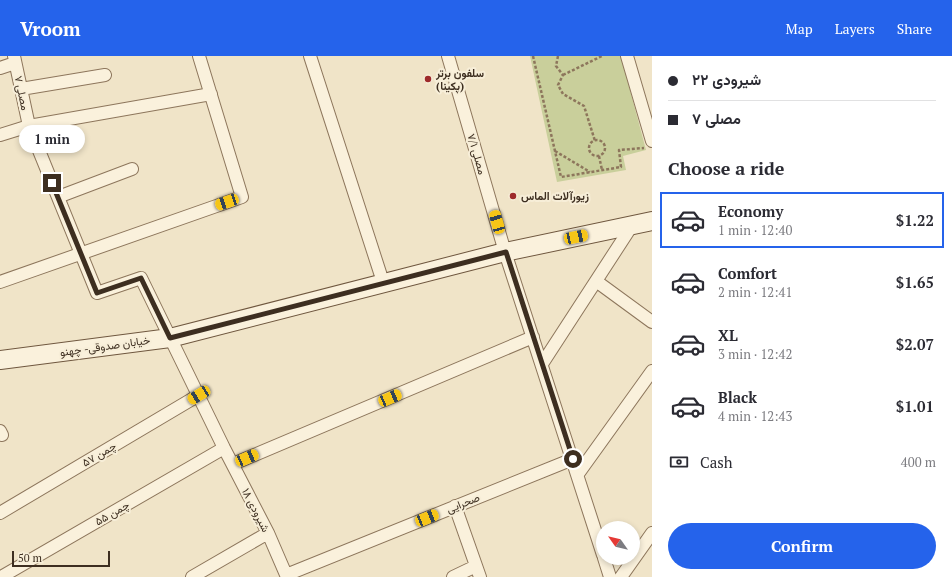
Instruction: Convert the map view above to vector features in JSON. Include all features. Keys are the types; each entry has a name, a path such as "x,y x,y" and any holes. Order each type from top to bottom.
{"street":[{"path":"0,282 242,197 199,56"},
{"path":"310,56 383,282"},
{"name":"مصلی ۷/۱","path":"448,56 506,252 596,532"},
{"path":"627,56 649,144"},
{"path":"0,68 14,60"},
{"name":"مصلی ۷","path":"14,60 29,126 97,293 141,278 170,338"},
{"path":"21,89 105,75"},
{"path":"0,135 29,126 211,94"},
{"path":"58,197 132,169"},
{"name":"خیابان صدوقی- چهنو","path":"0,360 170,338 383,282 506,252 652,220"},
{"path":"542,364 633,224"},
{"path":"596,281 652,322"},
{"name":"شیرودی ۱۸","path":"170,338 268,533 286,576"},
{"path":"233,464 533,338"},
{"path":"578,474 652,372"},
{"name":"چمن ۵۷","path":"0,513 199,395"},
{"name":"چمن ۵۵","path":"1,577 224,448"},
{"name":"صحرایی","path":"286,576 573,459"},
{"path":"453,577 478,571 455,506"},
{"path":"192,577 268,533"},
{"path":"621,577 652,533"},
{"path":"606,565 610,577"}],"path":[{"path":"534,56 561,177 621,167 619,150 649,144"},
{"path":"558,56 556,66 563,76"},
{"path":"595,140 584,106 563,94 558,85 563,76 602,56"},
{"path":"595,140 602,142 605,148 599,156"},
{"path":"595,140 592,142 589,149 593,155 599,156"},
{"path":"555,151 590,172"},
{"path":"599,156 602,170"}],"green space":[{"path":"530,56 621,56 646,150 623,156 626,170 557,182"}],"place":[{"name":"سلفون برتر (پکینا)","path":"428,79"},
{"name":"زیورآلات الماس","path":"513,196"}],"route":[{"path":"52,183 97,293 141,278 170,338 383,282 506,252 573,459"}]}
